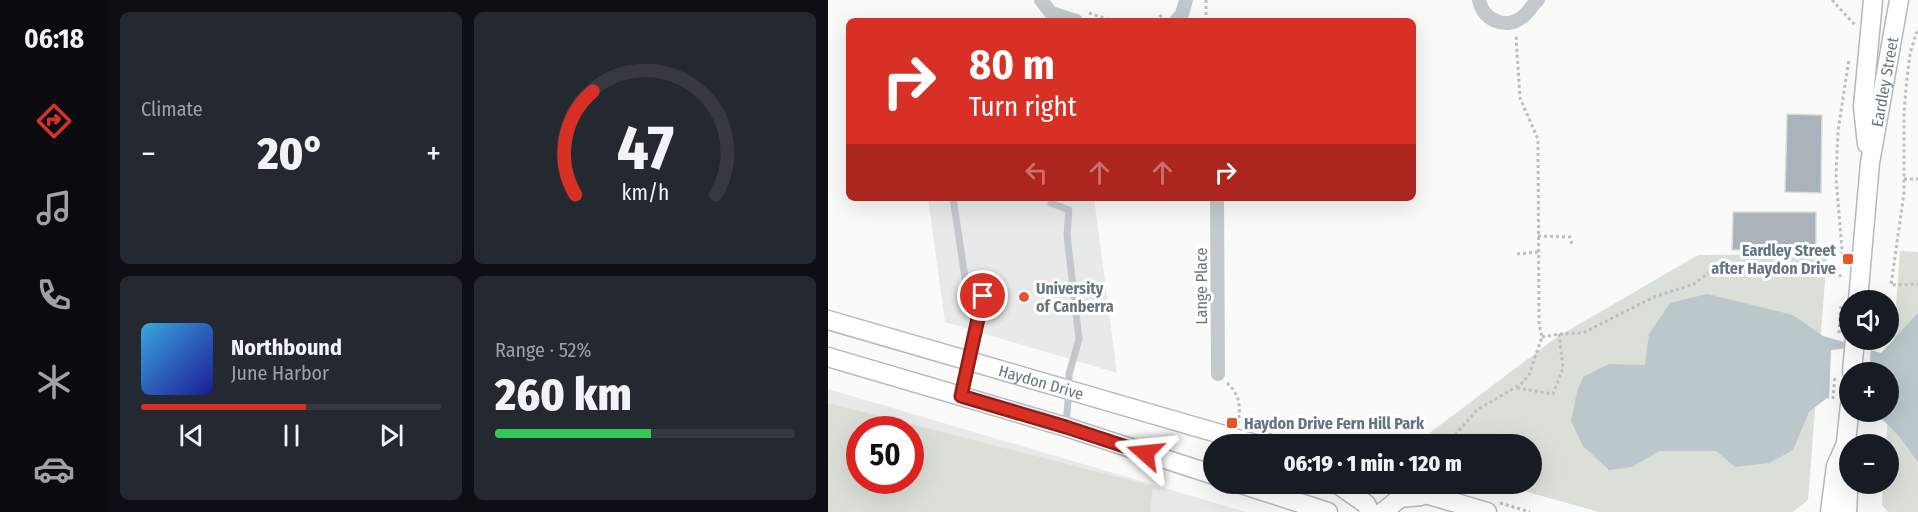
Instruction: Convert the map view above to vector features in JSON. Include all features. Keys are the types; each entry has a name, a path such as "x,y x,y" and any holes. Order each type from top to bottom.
{"main road":[{"name":"Eardley Street","path":"1870,163 1863,107 1873,0"},
{"name":"Eardley Street","path":"1859,290 1870,163 1899,0"},
{"name":"Haydon Drive","path":"828,320 1230,434"},
{"path":"828,357 1066,427 1203,471"},
{"path":"1830,512 1839,459"},
{"path":"1272,494 1328,512"},
{"path":"1352,494 1366,504 1370,512"},
{"path":"1427,494 1487,512"},
{"path":"1847,512 1848,494"},
{"path":"1854,494 1858,512"},
{"path":"1383,512 1400,498 1413,495 1434,496"}],"street":[{"path":"1041,0 1051,13 1067,18"},
{"path":"1179,18 1186,0"},
{"path":"1479,0 1488,16 1504,23 1514,22 1522,17 1538,0"},
{"name":"Lange Place","path":"1217,201 1218,374"}],"lane":[{"path":"953,201 967,291 983,296 961,396"},
{"path":"1051,203 1069,210 1067,235 1079,339 1069,374 1066,427"}],"path":[{"path":"1206,0 1206,18"},
{"path":"1832,0 1854,25"},
{"path":"1918,32 1910,54 1907,78 1904,112 1904,179 1900,231 1892,285 1918,284"},
{"path":"1456,434 1477,410 1515,388 1529,375 1542,338 1539,324 1538,139 1520,98 1517,38 1514,33"},
{"path":"1843,265 1836,178 1838,130 1850,48"},
{"path":"1904,179 1918,179"},
{"path":"1538,236 1570,237 1572,245"},
{"path":"1517,254 1538,252"},
{"path":"1542,338 1559,334 1583,333 1654,297 1694,284 1712,271 1763,271 1844,276"},
{"path":"1515,388 1553,394 1563,368 1559,334"},
{"path":"1218,374 1236,392 1244,434"}],"shaded area":[{"name":"University of Canberra","path":"928,201 1094,201 1117,373 945,322"},
{"path":"1900,251 1918,252 1918,512 1888,512 1882,505 1882,494 1899,494 1899,434 1887,434 1888,422 1899,422 1899,362 1892,362 1893,350 1899,350 1899,290 1897,290"},
{"path":"1827,254 1808,500 1793,512 1599,512 1535,494 1542,494 1542,434 1428,434 1557,337 1698,255"},
{"path":"1707,294 1793,315 1823,336 1839,341 1839,350 1871,350 1881,353 1884,350 1899,350 1899,334 1918,313 1918,462 1899,438 1899,434 1896,434 1884,422 1899,422 1899,362 1839,362 1839,402 1827,398 1809,412 1793,450 1769,463 1735,467 1716,451 1659,451 1632,467 1609,470 1583,446 1571,421 1577,392 1583,377 1609,364 1645,365 1649,334 1670,303"},
{"path":"828,389 920,416 846,416 846,494 924,494 924,417 1246,512 828,512"},
{"path":"828,403 879,416 846,416 846,494 924,494 924,428 1153,486 1150,512 828,512"}],"pier":[{"path":"1831,350 1871,350 1870,362 1839,362 1839,404 1829,401"}],"building":[{"path":"1787,114 1822,115 1821,193 1785,192"},
{"path":"1733,212 1816,212 1816,250 1732,250"}],"place":[{"name":"Eardley Street after Haydon Drive","path":"1848,259"},
{"name":"University of Canberra","path":"1024,297"},
{"name":"Haydon Drive Fern Hill Park","path":"1232,423"}],"route":[{"path":"983,296 961,396 1145,453"}]}
